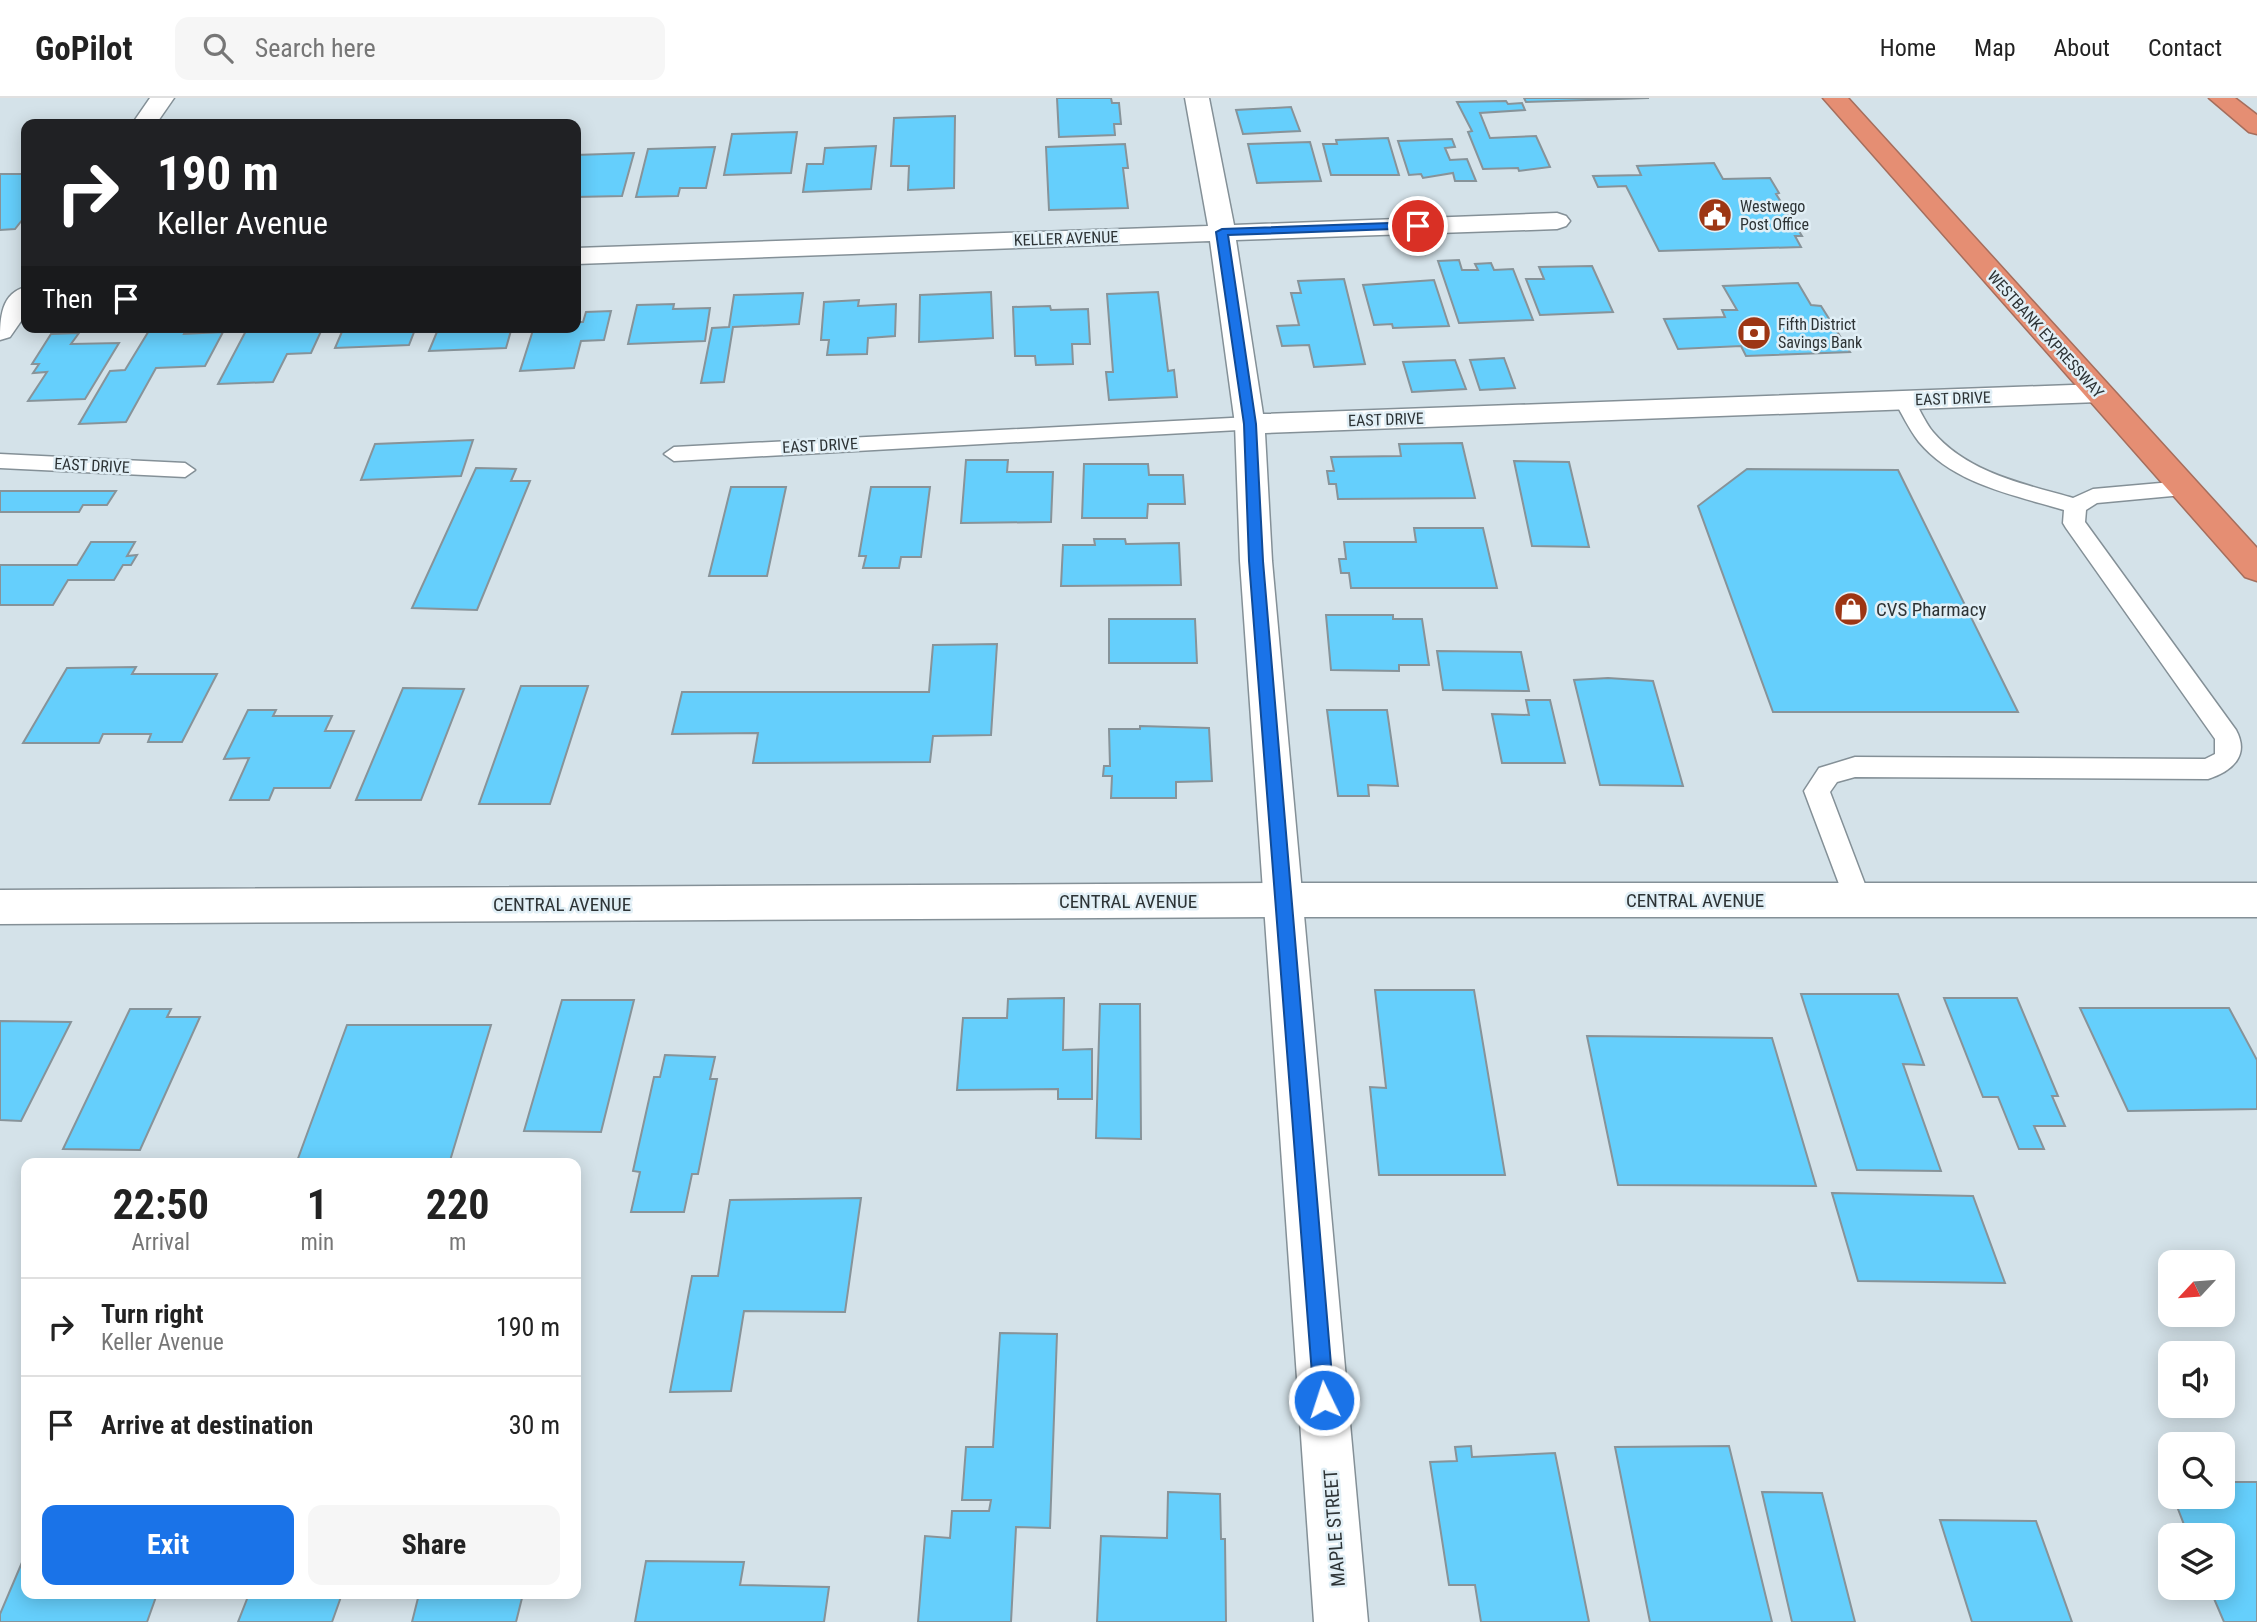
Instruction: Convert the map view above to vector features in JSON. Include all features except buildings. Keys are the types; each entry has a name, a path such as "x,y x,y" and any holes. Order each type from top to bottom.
{"highway":[{"name":"WESTBANK EXPRESSWAY","path":"1835,98 2257,569"},
{"path":"2221,98 2257,127"}],"street":[{"path":"147,119 162,98"},
{"name":"MAPLE STREET","path":"1196,98 1222,232 1250,424 1256,561 1341,1622"},
{"name":"KELLER AVENUE","path":"581,256 1557,221"},
{"path":"0,331 21,285"},
{"name":"EAST DRIVE","path":"1250,424 2099,393"},
{"name":"CENTRAL AVENUE","path":"0,907 1285,900 2257,900"}],"lane":[{"path":"1904,400 1926,438 1946,456 1995,482 2075,506 2093,496 2183,488"},
{"name":"EAST DRIVE","path":"674,454 1250,424"},
{"name":"EAST DRIVE","path":"0,461 185,470"},
{"path":"1858,900 1817,790 1828,775 1855,767 2208,769 2227,759 2227,737 2074,523 2075,506"}],"place":[{"name":"Westwego Post Office","path":"1715,215"},
{"name":"Fifth District Savings Bank","path":"1754,333"},
{"name":"CVS Pharmacy","path":"1851,609"}],"route":[{"path":"1324,1400 1256,561 1250,424 1222,232 1418,226"}]}
